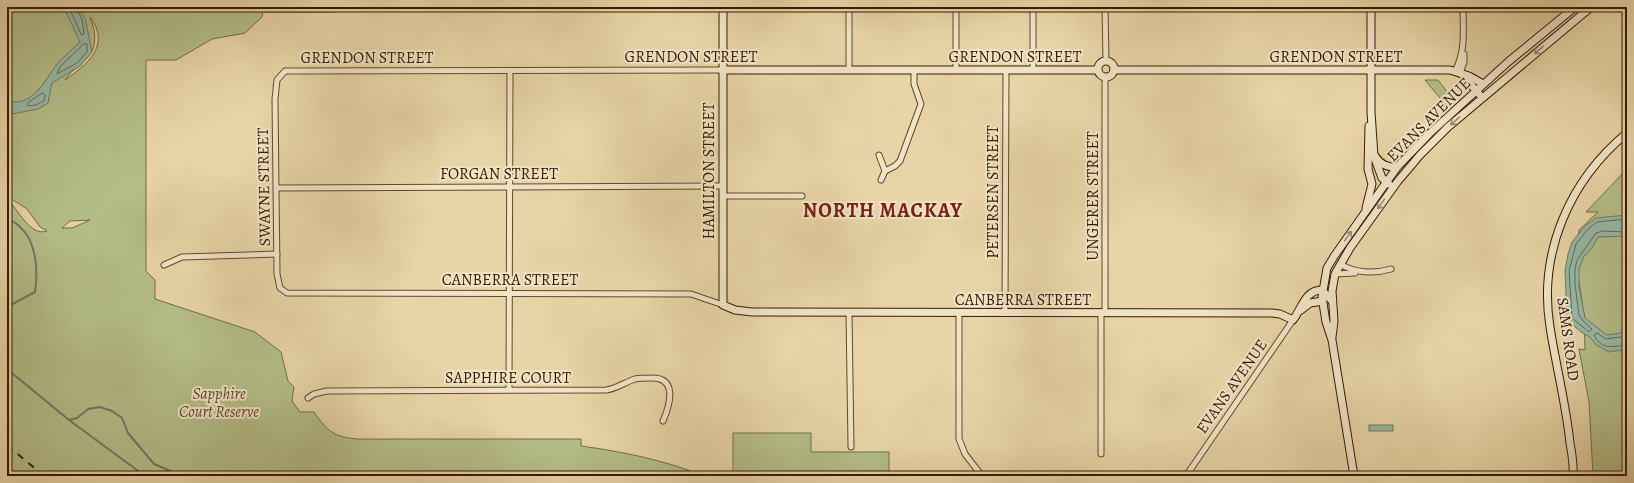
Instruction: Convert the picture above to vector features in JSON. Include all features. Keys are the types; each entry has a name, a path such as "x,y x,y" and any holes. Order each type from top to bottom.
{"street":[{"name":"HAMILTON STREET","path":"722,305 723,7"},
{"path":"849,7 849,70"},
{"path":"956,7 956,70"},
{"path":"1033,7 1033,70"},
{"path":"1106,7 1106,61"},
{"path":"1371,7 1371,112 1374,152 1377,168 1384,184"},
{"path":"1463,7 1462,49 1459,72 1476,91 1484,96"},
{"name":"EVANS AVENUE","path":"1324,295 1328,268 1335,255 1398,166 1424,139 1483,84 1575,7"},
{"name":"EVANS AVENUE","path":"1332,340 1334,320 1332,301 1335,274 1340,264 1392,188 1428,146 1484,96 1591,7"},
{"path":"1560,19 1566,28"},
{"path":"1550,27 1557,35"},
{"path":"1106,61 1111,63 1114,70 1112,75 1105,78 1101,76 1097,70 1099,64 1106,61"},
{"path":"881,180 885,171 895,166 900,161 920,110 921,104 914,84 914,70"},
{"name":"PETERSEN STREET","path":"1005,313 1006,70"},
{"name":"GRENDON STREET","path":"285,71 1097,70"},
{"name":"GRENDON STREET","path":"1114,70 1371,70 1459,72 1483,84"},
{"name":"SWAYNE STREET","path":"285,71 277,80 276,88 277,274 280,288 287,293 295,294"},
{"path":"509,390 510,71"},
{"name":"UNGERER STREET","path":"1101,454 1105,78"},
{"path":"1364,213 1371,185 1368,169 1368,150 1371,112"},
{"name":"SAMS ROAD","path":"1573,476 1568,421 1550,325 1547,295 1552,254 1562,218 1575,193 1594,165 1627,133"},
{"path":"1374,152 1382,163 1392,167 1398,166"},
{"path":"879,155 885,171"},
{"path":"1370,177 1392,188"},
{"name":"FORGAN STREET","path":"277,188 722,186"},
{"path":"723,196 802,196"},
{"path":"164,265 182,257 277,254"},
{"path":"1328,268 1340,264 1350,270 1382,272 1391,269"},
{"path":"1335,274 1362,271"},
{"name":"EVANS AVENUE","path":"1299,312 1310,303 1324,295 1333,284"},
{"name":"EVANS AVENUE","path":"1186,476 1299,312 1311,292 1324,295"},
{"name":"CANBERRA STREET","path":"295,294 691,294 738,311 752,312 1275,314 1293,320"},
{"path":"1324,295 1332,301"},
{"path":"1324,295 1326,322 1332,340 1354,476"},
{"path":"849,313 850,447"},
{"path":"959,313 959,439 965,454 982,476"},
{"name":"SAPPHIRE COURT","path":"308,398 314,394 327,391 606,390 636,379 660,378 669,388 669,406 663,421"}],"green space":[{"name":"Sapphire Court Reserve","path":"7,7 341,7 334,12 263,12 262,17 245,33 212,39 176,60 146,60 146,271 155,280 155,299 255,332 281,352 288,381 294,387 292,401 300,412 314,412 327,428 342,437 357,439 581,439 581,446 644,457 674,465 704,476 7,476 7,199 25,221 35,230 41,232 47,231 40,227 27,209 7,196","holes":["90,17 96,27 98,37 94,54 81,68 65,80 70,73 87,58 94,47 94,29","90,220 72,228 62,228 70,221"]},
{"path":"1425,80 1438,80 1452,98 1445,104"},
{"path":"1627,169 1627,476 1593,476 1589,402 1579,349 1585,350 1584,315 1579,281 1572,281 1579,230 1598,212 1586,212"},
{"path":"733,433 811,433 811,452 889,452 889,476 733,476"}],"water":[{"path":"61,7 77,7 85,18 92,52 80,66 52,83 48,103 38,109 7,115 7,86 11,102 19,102 33,95 62,58 80,42 67,14"},
{"path":"1627,215 1627,236 1598,237 1592,248 1584,256 1579,269 1579,287 1585,318 1607,335 1627,332 1627,349 1609,352 1596,345 1590,337 1581,332 1567,320 1565,271 1572,242 1585,226 1596,218"},
{"path":"1369,425 1393,425 1393,431 1369,431"}],"waterway":[{"path":"7,218 16,223 26,233 33,249 36,266 35,292 7,307"},
{"path":"7,369 69,420 77,418 88,409 100,407 112,411 122,418 128,433 154,464 182,476"},
{"path":"69,420 145,476"},
{"path":"556,476 576,472 591,476"}],"railway":[{"path":"7,445 44,476"}],"district":[{"name":"NORTH MACKAY","path":"883,210"}]}
